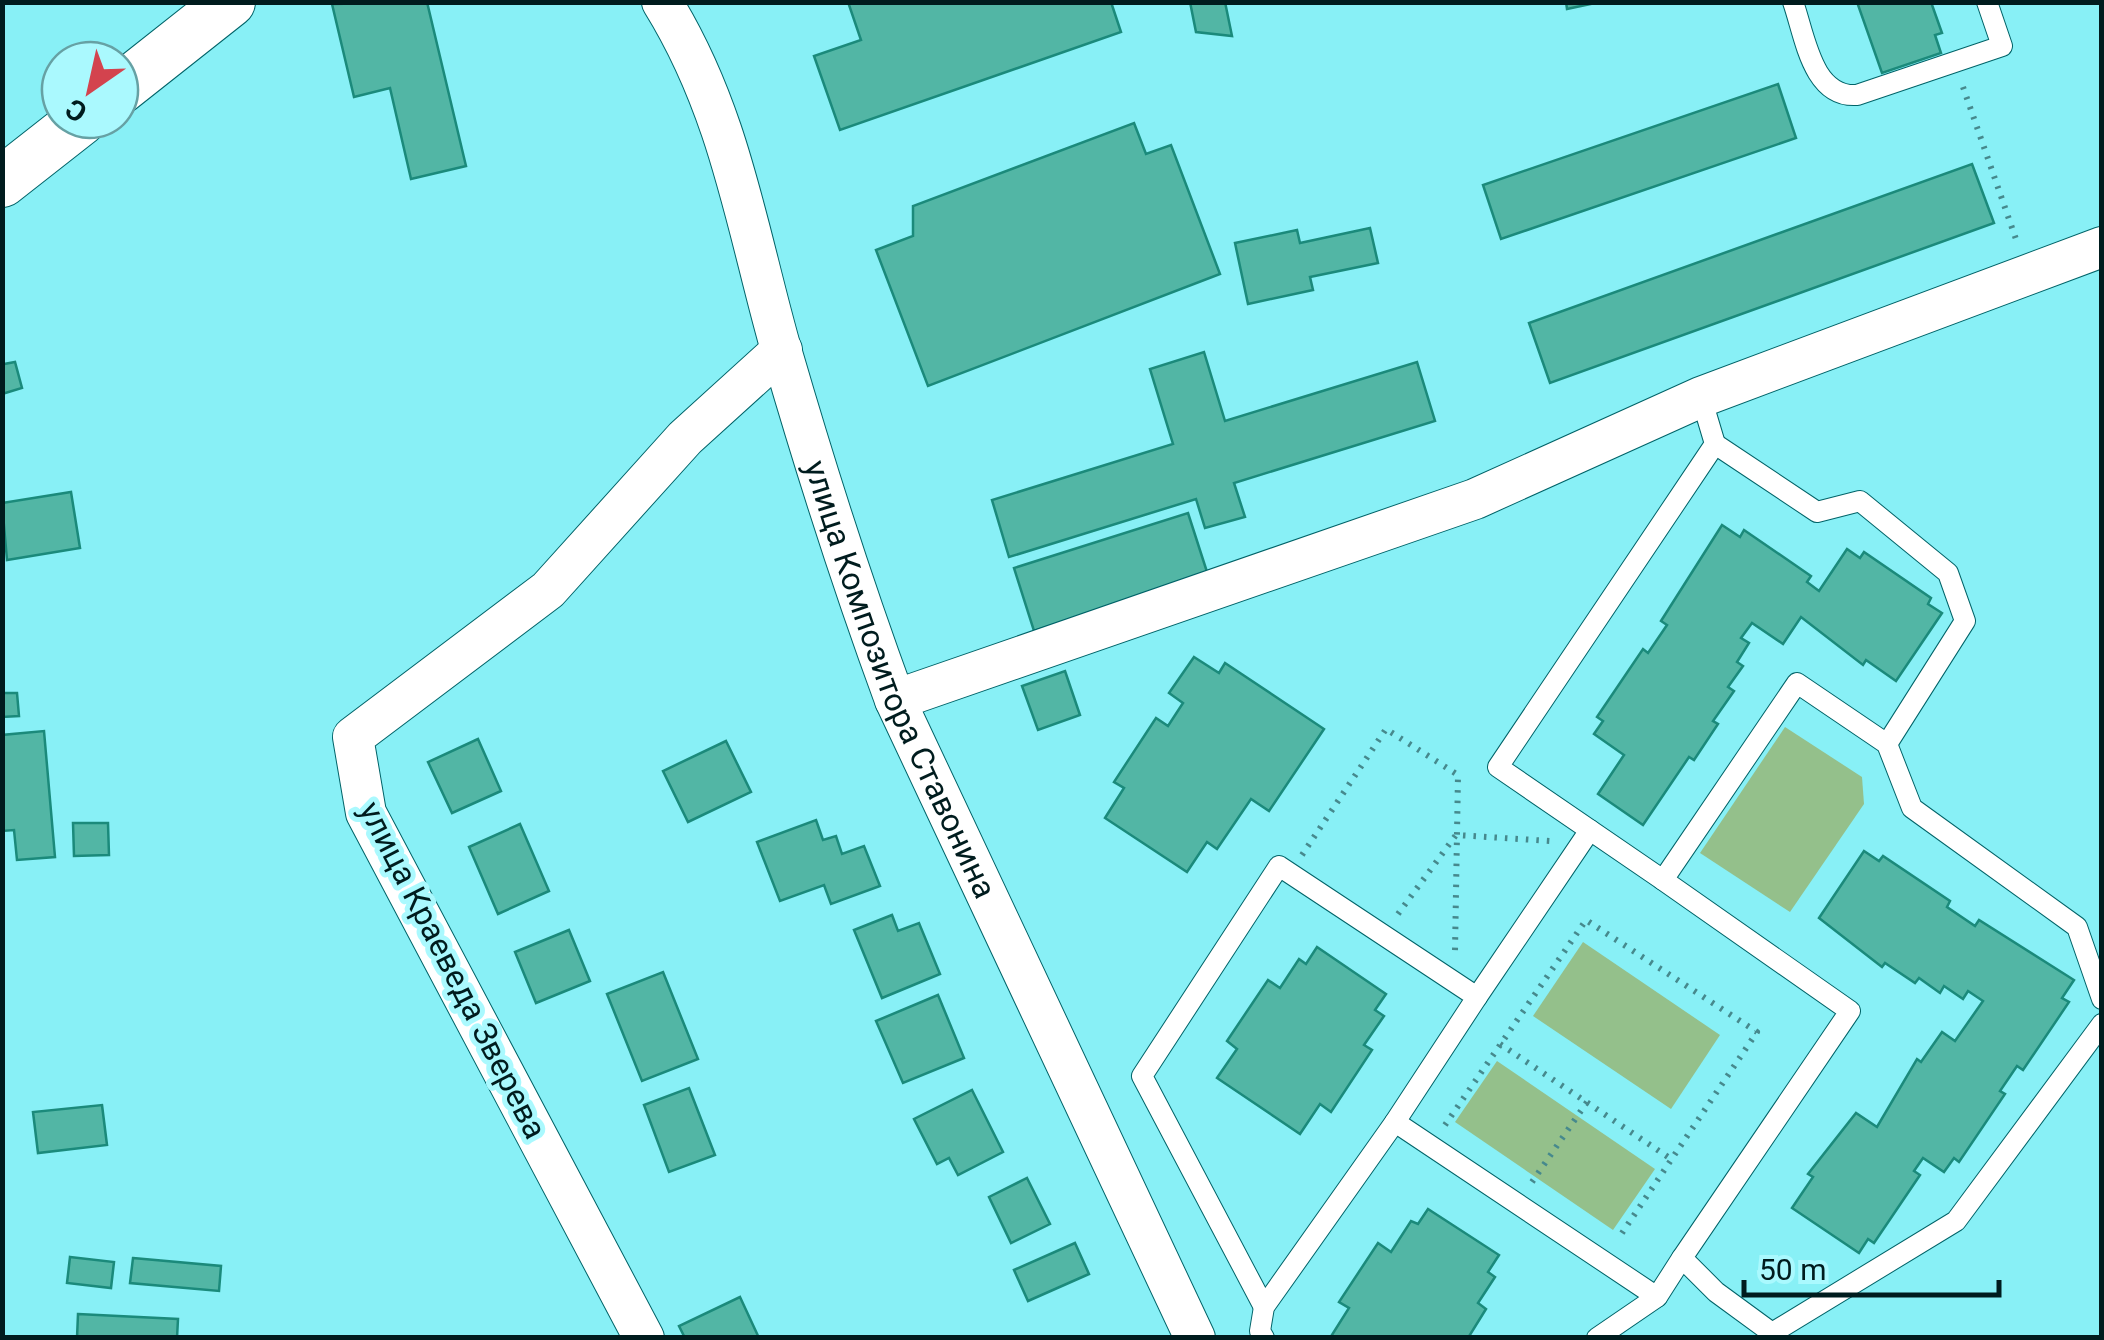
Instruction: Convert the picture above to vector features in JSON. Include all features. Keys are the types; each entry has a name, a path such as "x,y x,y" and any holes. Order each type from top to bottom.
{"street":[{"path":"140,73 230,2"},
{"name":"улица Композитора Ставонина","path":"662,2 684,38 729,142 782,350 858,598 895,700 1195,1338"},
{"path":"2,182 56,140"},
{"path":"895,700 1476,500 1700,397 2102,246"},
{"name":"улица Краеведа Зверева","path":"644,1338 366,812 352,738 548,590 685,438 782,350"}],"lane":[{"path":"1793,2 1817,72 1828,88 1842,96 1857,96 2002,46 1987,2"},
{"path":"1700,397 1715,444 1817,512 1860,500 1948,573 1964,621 1887,744"},
{"path":"1598,1338 1657,1297 1850,1011 1663,880 1586,836 1498,767 1715,444"},
{"path":"1663,880 1796,683 1887,744 1912,808 2077,927 2102,999"},
{"path":"1264,1338 1260,1331 1264,1307 1395,1122 1586,836"},
{"path":"1264,1307 1142,1076 1279,866 1477,997"},
{"path":"1682,1258 1716,1292 1773,1335 1956,1221 2102,1024"},
{"path":"1395,1122 1657,1297"}],"path":[{"path":"1954,62 2028,274"},
{"path":"1290,873 1386,729 1458,775 1454,982"},
{"path":"1456,835 1586,836"},
{"path":"1383,934 1456,835"},
{"path":"1431,1146 1586,920 1756,1032 1603,1261"},
{"path":"1500,1044 1671,1159"},
{"path":"1531,1184 1587,1102"}],"green space":[{"path":"1785,727 1862,777 1864,804 1790,912 1700,853"},
{"path":"1583,942 1720,1035 1671,1109 1533,1016"},
{"path":"1497,1061 1655,1169 1613,1230 1455,1122"}],"building":[{"path":"427,2 466,166 411,179 390,88 354,97 332,4"},
{"path":"848,2 1111,2 1121,32 840,130 814,56 861,40"},
{"path":"1190,2 1225,2 1232,36 1196,32"},
{"path":"1566,2 1600,2 1567,9"},
{"path":"1857,2 1931,2 1942,33 1935,35 1941,53 1882,73"},
{"path":"1778,84 1796,138 1501,239 1483,185"},
{"path":"1134,123 1146,154 1171,145 1220,274 928,386 876,250 913,236 913,206"},
{"path":"1972,164 1994,223 1550,383 1529,323"},
{"path":"1370,228 1378,263 1310,277 1313,290 1248,304 1235,243 1297,230 1300,243"},
{"path":"1204,352 1225,421 1417,362 1435,421 1234,483 1245,517 1205,528 1196,499 1009,557 992,500 1173,444 1150,369"},
{"path":"2,358 4,364 15,362 22,388 2,394"},
{"path":"71,492 80,548 7,560 2,503"},
{"path":"1188,513 1208,575 1034,631 1014,568"},
{"path":"1722,525 1740,537 1744,530 1811,576 1807,582 1819,591 1847,549 1860,558 1864,552 1931,598 1928,604 1942,613 1896,681 1866,660 1863,665 1801,617 1783,644 1752,623 1741,638 1749,643 1737,662 1743,666 1728,687 1734,691 1713,721 1718,724 1694,760 1689,757 1643,825 1598,794 1624,755 1594,734 1603,721 1597,717 1643,649 1648,653 1667,625 1661,621"},
{"path":"1194,657 1219,673 1225,663 1324,729 1269,811 1251,799 1217,849 1207,842 1187,872 1105,818 1124,788 1114,782 1156,718 1168,726 1183,703 1169,693"},
{"path":"1065,671 1080,715 1038,730 1022,686"},
{"path":"2,693 17,693 19,716 2,717"},
{"path":"44,731 55,857 17,860 14,830 2,831 2,735"},
{"path":"478,739 501,791 452,813 428,762"},
{"path":"726,741 751,792 688,822 663,771"},
{"path":"816,820 823,840 836,836 842,854 864,846 880,886 831,904 824,885 780,901 757,842"},
{"path":"73,823 108,823 109,855 74,856"},
{"path":"520,824 549,891 498,914 469,847"},
{"path":"1864,851 1879,861 1883,856 1950,901 1947,907 1975,926 1979,920 2074,980 2062,998 2069,1002 2023,1070 2017,1066 2000,1091 2005,1094 1959,1162 1954,1158 1944,1172 1923,1158 1914,1171 1920,1175 1874,1243 1868,1239 1859,1253 1792,1208 1813,1177 1808,1174 1856,1113 1877,1127 1917,1059 1921,1062 1942,1032 1955,1041 1983,1001 1968,991 1963,999 1944,986 1940,993 1919,978 1915,983 1885,963 1882,967 1819,918"},
{"path":"892,915 898,931 919,923 940,974 882,998 854,930"},
{"path":"569,930 590,981 536,1003 515,952"},
{"path":"1317,947 1386,994 1375,1010 1384,1016 1364,1045 1372,1050 1331,1112 1320,1104 1300,1134 1217,1078 1237,1049 1227,1041 1268,980 1280,988 1299,959 1306,964"},
{"path":"663,972 698,1059 642,1081 607,994"},
{"path":"938,995 964,1058 903,1083 876,1021"},
{"path":"689,1088 715,1155 669,1172 644,1105"},
{"path":"972,1090 1003,1152 958,1175 949,1158 937,1164 914,1119"},
{"path":"102,1105 107,1145 38,1153 33,1112"},
{"path":"1027,1178 1050,1224 1011,1243 989,1197"},
{"path":"1428,1209 1499,1255 1488,1272 1495,1277 1478,1303 1486,1309 1468,1338 1330,1338 1349,1308 1339,1302 1378,1243 1391,1252 1411,1221 1418,1224"},
{"path":"1075,1243 1089,1274 1028,1301 1014,1270"},
{"path":"70,1257 114,1262 111,1288 67,1283"},
{"path":"133,1258 221,1266 219,1291 130,1283"},
{"path":"740,1297 759,1338 685,1338 679,1326"},
{"path":"78,1314 178,1319 177,1338 77,1338"}]}
